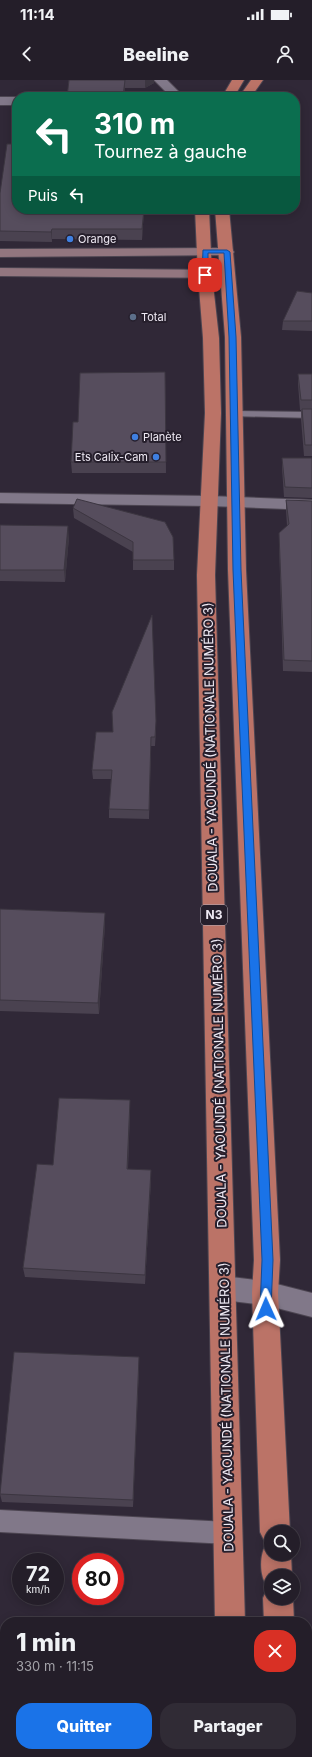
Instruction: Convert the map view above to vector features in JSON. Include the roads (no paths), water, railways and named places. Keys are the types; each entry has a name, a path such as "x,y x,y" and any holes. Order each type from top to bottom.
{"highway":[{"path":"231,92 238,80"},
{"path":"249,92 257,80"},
{"name":"DOUALA - YAOUNDÉ (NATIONALE NUMÉRO 3)","path":"202,214 205,275 212,338 213,398 206,575 224,1288 230,1617"},
{"path":"223,214 227,252 232,337 235,502 267,1252 265,1293 275,1525"},
{"path":"278,1605 279,1617"}],"street":[{"path":"160,80 173,92"},
{"path":"0,100 12,101"},
{"path":"0,253 227,252"},
{"path":"0,272 205,275 228,274"},
{"path":"0,498 235,502 312,505"},
{"path":"224,1288 265,1293 312,1305"}],"lane":[{"path":"234,414 312,415"},
{"path":"0,1520 228,1533"}],"place":[{"name":"Orange","path":"70,239"},
{"name":"Total","path":"133,317"},
{"name":"Planète","path":"135,437"},
{"name":"Ets Calix-Cam","path":"156,457"}]}
